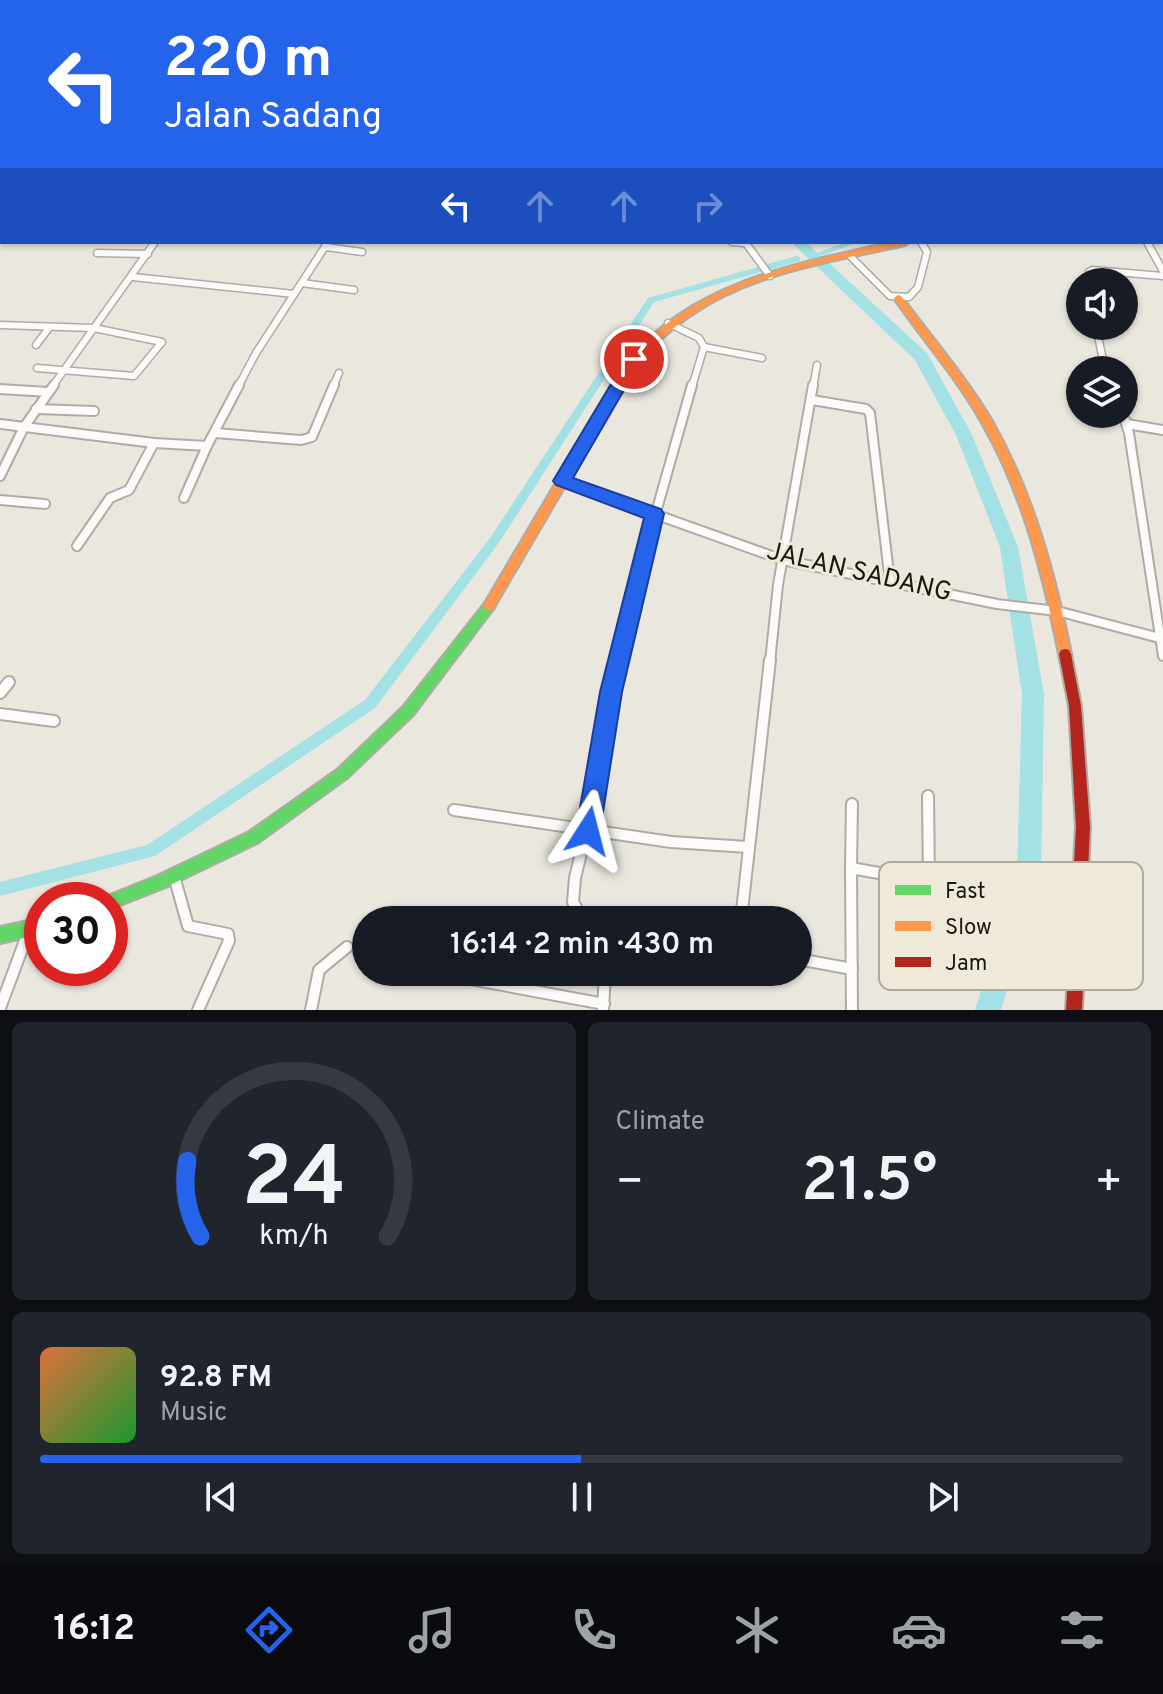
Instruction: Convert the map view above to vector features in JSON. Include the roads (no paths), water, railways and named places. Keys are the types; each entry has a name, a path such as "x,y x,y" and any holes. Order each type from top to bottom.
{"street":[{"path":"0,476 24,427 154,244"},
{"path":"184,498 207,446 256,353 327,244 362,252"},
{"path":"746,244 768,274"},
{"path":"128,895 254,837 342,774 408,711 486,611 634,359 657,331 711,298 768,274 810,267 898,244"},
{"path":"1138,270 1162,270 1148,244"},
{"path":"898,298 909,297 918,287 924,245"},
{"path":"97,253 148,254"},
{"path":"851,257 877,285 898,298 987,422 1017,485 1057,611 1075,706 1083,827 1081,862"},
{"path":"133,277 294,294"},
{"path":"302,283 354,290"},
{"path":"574,906 573,895 588,831 611,692 654,514 704,347 699,338 668,323"},
{"path":"0,325 94,328 162,342 134,376 37,368"},
{"path":"36,345 49,328"},
{"path":"704,347 762,358"},
{"path":"742,906 789,513 817,365"},
{"path":"215,433 301,440 312,437 339,373"},
{"path":"0,389 48,392"},
{"path":"812,400 866,409 870,413 890,582"},
{"path":"36,409 94,411"},
{"path":"0,424 154,443 207,446"},
{"path":"1138,426 1163,430"},
{"path":"1128,428 1163,656"},
{"path":"77,546 110,498 129,490 154,443"},
{"name":"JALAN SADANG","path":"562,481 783,560 997,604 1057,611 1162,639"},
{"path":"0,500 45,504"},
{"path":"0,693 9,682"},
{"path":"0,714 54,721"},
{"path":"928,796 929,862"},
{"path":"852,804 852,1010"},
{"path":"454,810 671,842 748,847"},
{"path":"851,868 879,873"},
{"path":"174,876 188,926 228,934 229,941 198,1010"},
{"path":"0,935 24,931"},
{"path":"0,1008 24,943"},
{"path":"311,1010 319,970 347,947"},
{"path":"812,962 852,969"},
{"path":"503,986 604,1007 605,986"},
{"path":"1074,1010 1075,990"}],"waterway":[{"path":"800,244 921,357 964,435 1009,547 1033,694 1029,862"},
{"path":"821,253 848,244"},
{"path":"0,889 150,851 370,704 494,541 651,300 797,259"},
{"path":"988,1010 994,990"}]}
